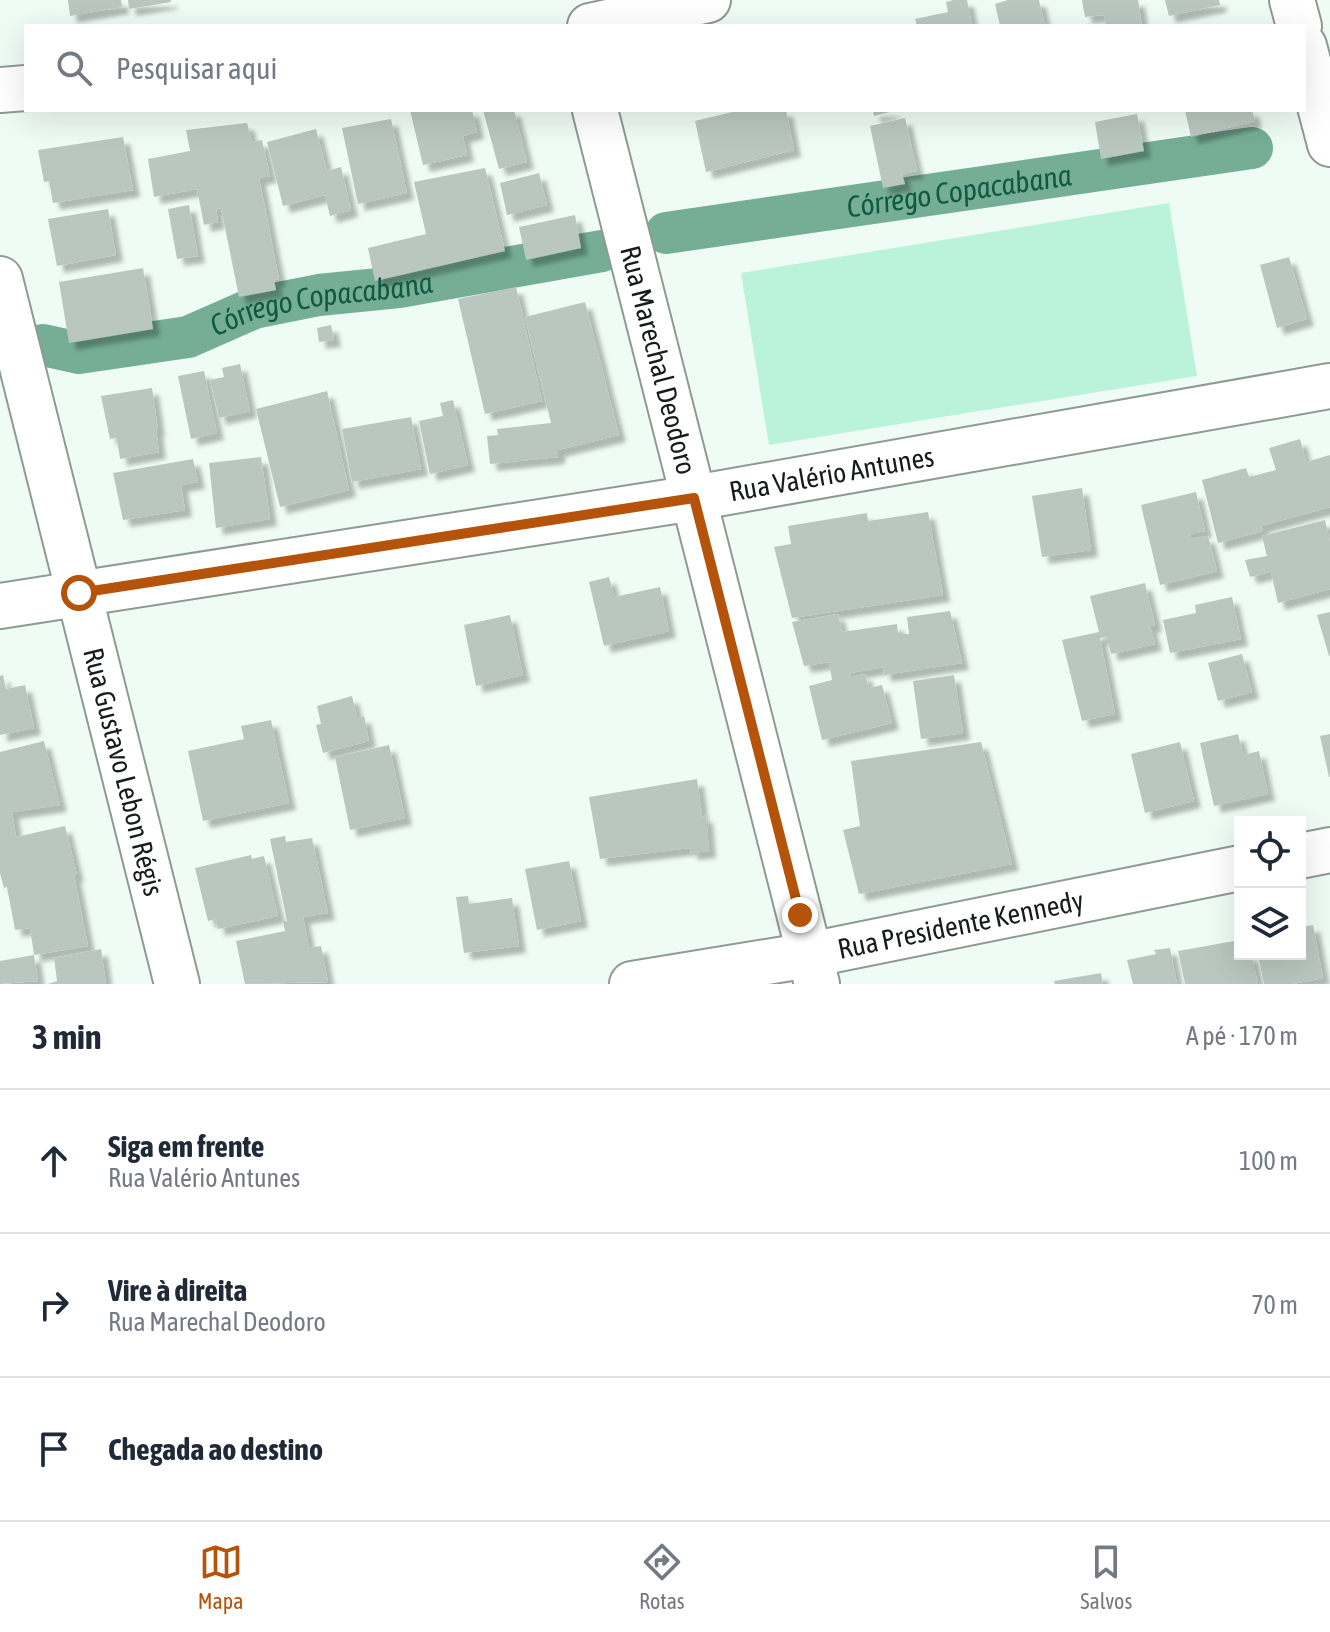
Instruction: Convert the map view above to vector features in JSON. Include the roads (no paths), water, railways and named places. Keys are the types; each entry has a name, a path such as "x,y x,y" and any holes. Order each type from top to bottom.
{"street":[{"path":"567,0 573,24"},
{"path":"599,24 708,0"},
{"path":"1292,0 1298,24"},
{"path":"1306,54 1330,144"},
{"path":"0,90 24,88"},
{"name":"Rua Marechal Deodoro","path":"596,112 813,970"},
{"name":"Rua Gustavo Lebon Régis","path":"0,279 177,984"},
{"name":"Rua Valério Antunes","path":"0,606 694,498 1330,386"},
{"path":"1306,855 1330,850"},
{"name":"Rua Presidente Kennedy","path":"632,984 813,970 1234,869"}],"waterway":[{"name":"Córrego Copacabana","path":"666,233 1252,148"},
{"name":"Córrego Copacabana","path":"43,345 79,353 188,337 254,308 319,295 399,287 602,251"}]}
